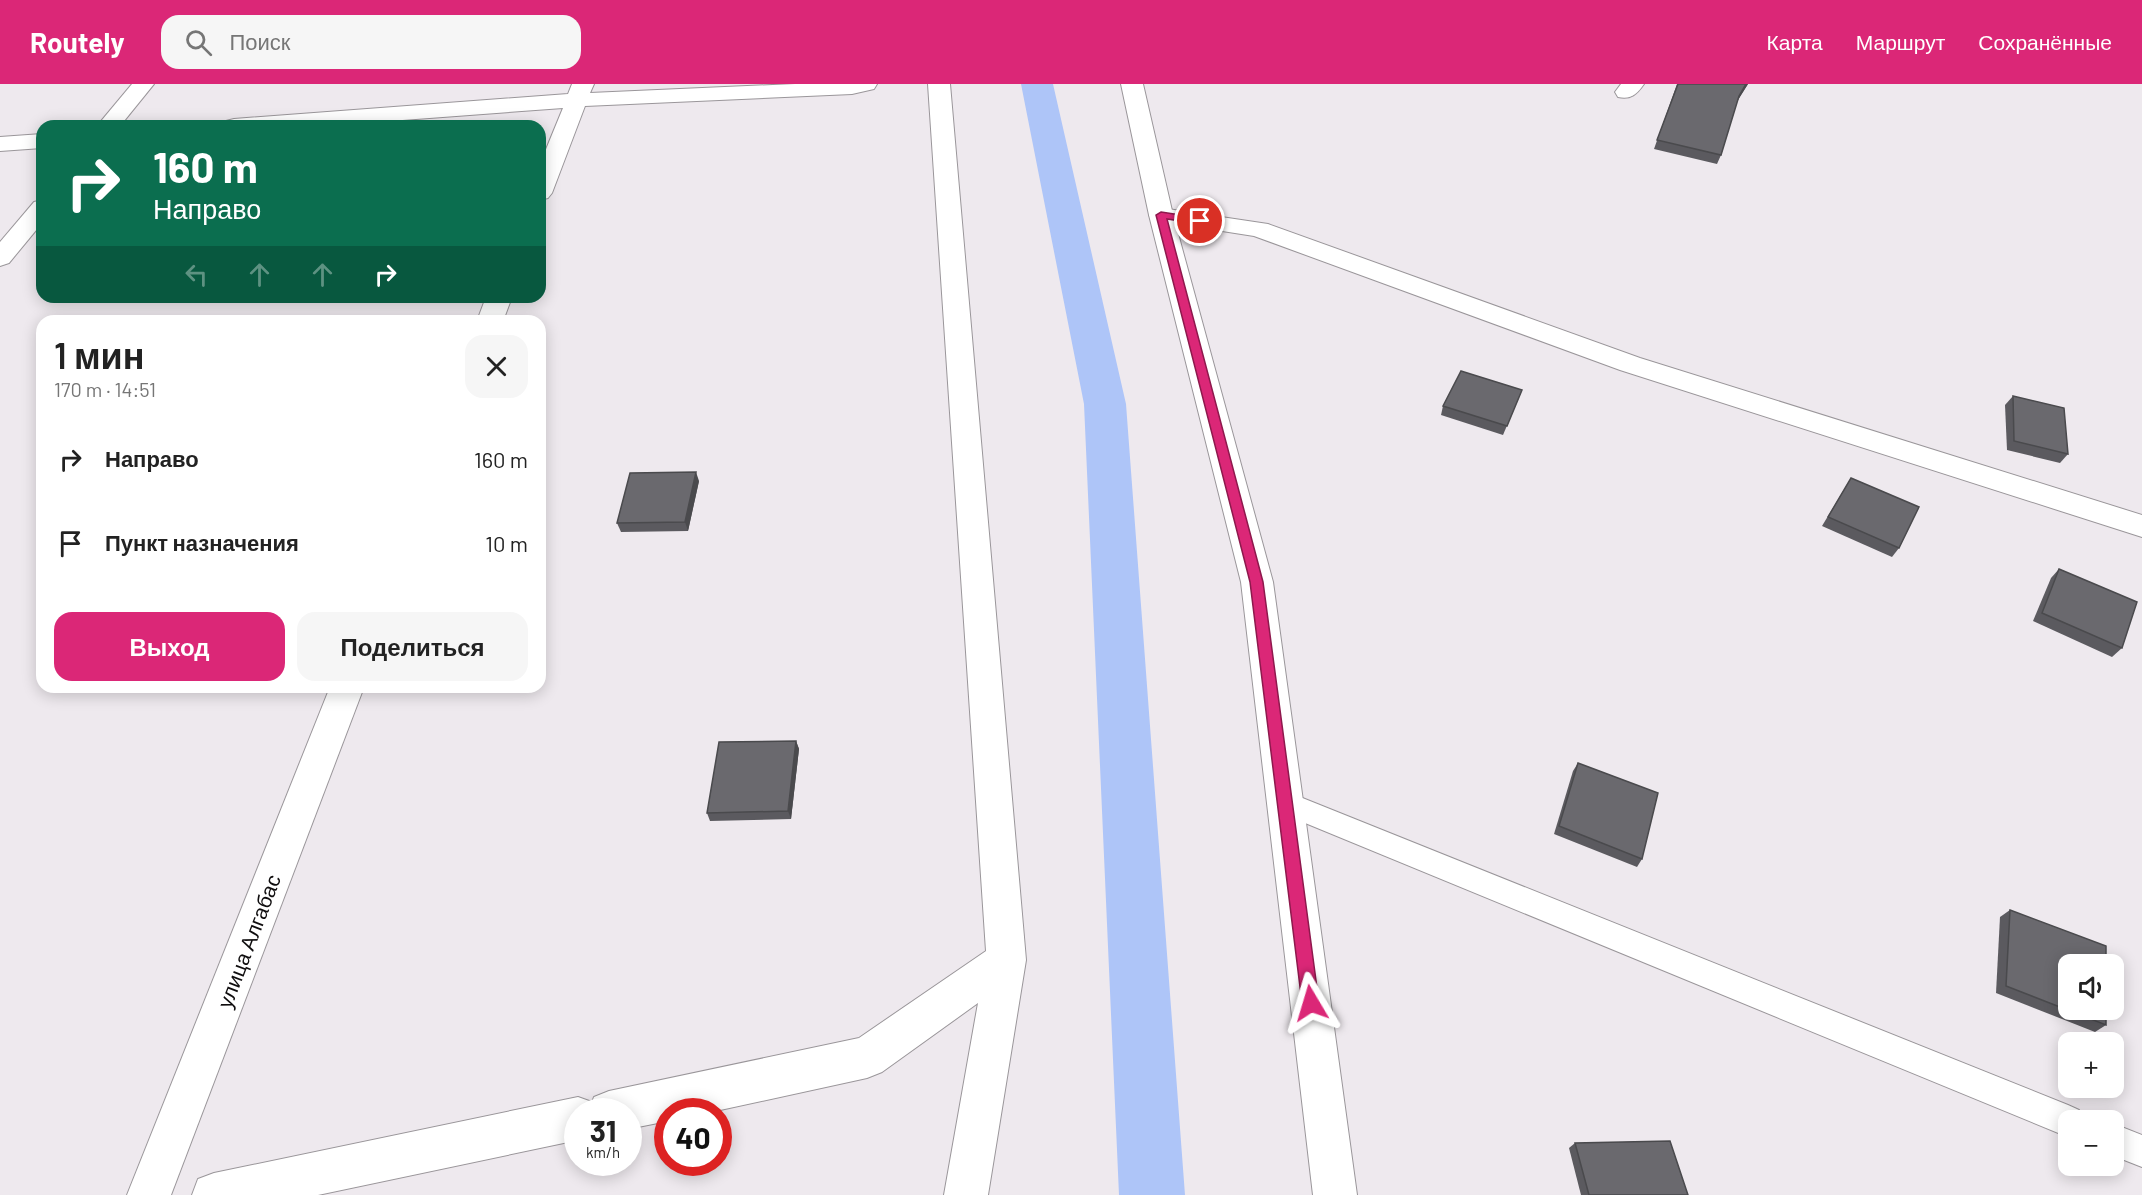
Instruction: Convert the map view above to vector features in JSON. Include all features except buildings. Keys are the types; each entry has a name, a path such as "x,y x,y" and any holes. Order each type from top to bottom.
{"street":[{"path":"113,120 143,84"},
{"path":"295,120 580,92 852,88 866,84"},
{"path":"939,84 1006,960 966,1195"},
{"path":"1132,84 1161,215 1257,582 1335,1195"},
{"path":"546,178 580,92"},
{"path":"0,144 36,141"},
{"path":"0,258 36,214"},
{"path":"1161,215 1259,229 1630,364 2142,526"},
{"name":"улица Алгабас","path":"148,1195 345,693"},
{"path":"642,1105 867,1057 1006,960"},
{"path":"214,1195 564,1121"}],"lane":[{"path":"1285,803 2058,1117"},
{"path":"2124,1144 2142,1151"}],"waterway":[{"path":"1037,84 1105,404 1152,1195"}],"route":[{"path":"1200,221 1161,215 1257,582 1311,1003"}]}
